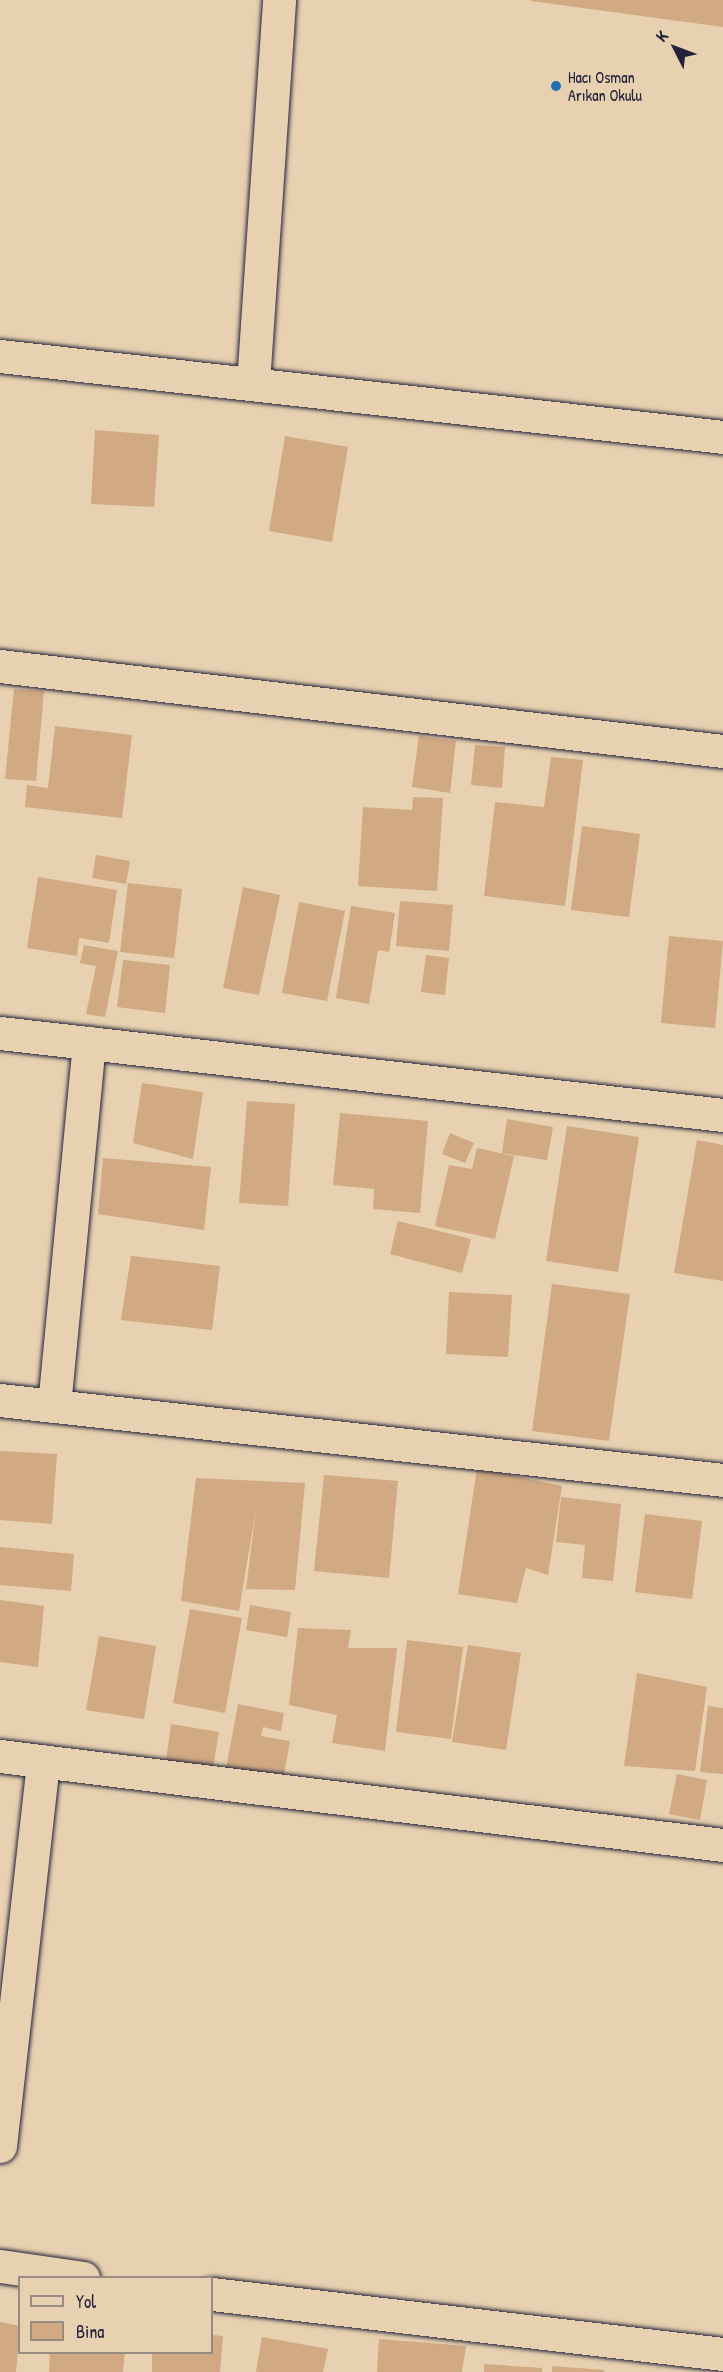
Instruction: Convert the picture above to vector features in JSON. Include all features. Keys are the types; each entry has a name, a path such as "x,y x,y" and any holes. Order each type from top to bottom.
{"street":[{"path":"253,383 279,0"},
{"path":"0,356 723,437"},
{"path":"0,666 723,751"},
{"path":"0,1033 723,1114"},
{"path":"54,1406 89,1043"},
{"path":"0,1400 723,1480"},
{"path":"0,1756 723,1845"},
{"path":"0,2146 43,1761"},
{"path":"0,2266 75,2276"},
{"path":"213,2294 723,2354"}],"building":[{"path":"723,0 723,27 531,1"},
{"path":"95,430 159,435 154,507 91,504"},
{"path":"285,436 348,447 332,542 269,531"},
{"path":"14,689 44,691 36,781 5,779"},
{"path":"55,726 132,735 122,818 25,807 27,785 48,788"},
{"path":"419,736 456,741 450,793 412,787"},
{"path":"475,745 505,747 502,788 471,785"},
{"path":"551,757 583,760 565,906 484,896 495,802 544,807"},
{"path":"413,797 443,798 437,891 358,886 363,807 412,810"},
{"path":"582,826 640,834 629,917 571,910"},
{"path":"96,855 130,861 126,884 92,878"},
{"path":"38,877 117,890 109,943 79,938 77,956 27,948"},
{"path":"128,883 182,889 174,958 120,952"},
{"path":"243,887 280,895 259,995 223,988"},
{"path":"400,901 453,905 449,951 396,946"},
{"path":"299,902 345,911 327,1001 282,993"},
{"path":"351,906 395,913 389,952 378,950 369,1004 336,998"},
{"path":"669,936 723,941 715,1028 661,1023"},
{"path":"84,945 118,951 105,1017 86,1014 96,966 80,963"},
{"path":"426,955 449,958 445,995 421,992"},
{"path":"123,960 170,965 165,1013 117,1007"},
{"path":"142,1083 203,1092 193,1159 133,1143"},
{"path":"247,1101 295,1104 288,1206 239,1203"},
{"path":"340,1113 428,1121 420,1213 373,1209 374,1189 333,1185"},
{"path":"507,1119 553,1127 547,1160 502,1153"},
{"path":"567,1126 639,1137 618,1272 546,1261"},
{"path":"450,1133 474,1143 465,1163 442,1154"},
{"path":"697,1140 723,1145 723,1281 674,1273"},
{"path":"477,1148 514,1156 495,1239 435,1226 449,1165 472,1169"},
{"path":"103,1158 211,1167 204,1230 98,1214"},
{"path":"398,1221 471,1239 462,1273 390,1254"},
{"path":"131,1256 220,1266 212,1330 121,1320"},
{"path":"552,1284 630,1294 609,1441 532,1431"},
{"path":"449,1292 512,1295 508,1357 446,1354"},
{"path":"0,1451 57,1454 52,1524 0,1520"},
{"path":"477,1468 562,1486 548,1575 526,1568 517,1603 458,1594"},
{"path":"324,1475 398,1481 389,1578 314,1571"},
{"path":"196,1478 305,1483 295,1590 246,1589 256,1509 239,1611 181,1601"},
{"path":"561,1497 621,1504 613,1581 582,1578 585,1545 556,1542"},
{"path":"645,1514 702,1521 692,1599 635,1592"},
{"path":"0,1547 74,1554 71,1591 0,1585"},
{"path":"0,1600 44,1606 38,1667 0,1662"},
{"path":"250,1605 291,1612 287,1637 246,1630"},
{"path":"190,1609 242,1618 225,1713 173,1703"},
{"path":"298,1628 351,1630 348,1648 397,1648 385,1751 332,1743 337,1715 289,1705"},
{"path":"99,1636 156,1646 144,1719 86,1710"},
{"path":"407,1640 463,1647 451,1739 396,1732"},
{"path":"468,1645 521,1653 506,1750 452,1742"},
{"path":"637,1673 707,1687 695,1771 624,1766"},
{"path":"238,1704 284,1713 281,1731 263,1727 261,1736 290,1741 283,1780 226,1769"},
{"path":"708,1706 723,1708 723,1774 700,1772"},
{"path":"171,1724 219,1732 213,1767 166,1761"},
{"path":"677,1774 707,1780 700,1820 669,1814"},
{"path":"0,2322 18,2326 18,2349 16,2372 0,2372"},
{"path":"213,2335 223,2336 220,2372 152,2372 152,2354 213,2354"},
{"path":"262,2337 328,2349 323,2372 256,2372"},
{"path":"379,2339 466,2346 462,2372 377,2372"},
{"path":"50,2354 125,2354 123,2372 49,2372"},
{"path":"484,2364 542,2368 542,2372 484,2372"},
{"path":"552,2366 604,2370 604,2372 552,2372"}],"place":[{"name":"Hacı Osman Arıkan Okulu","path":"556,86"}]}
